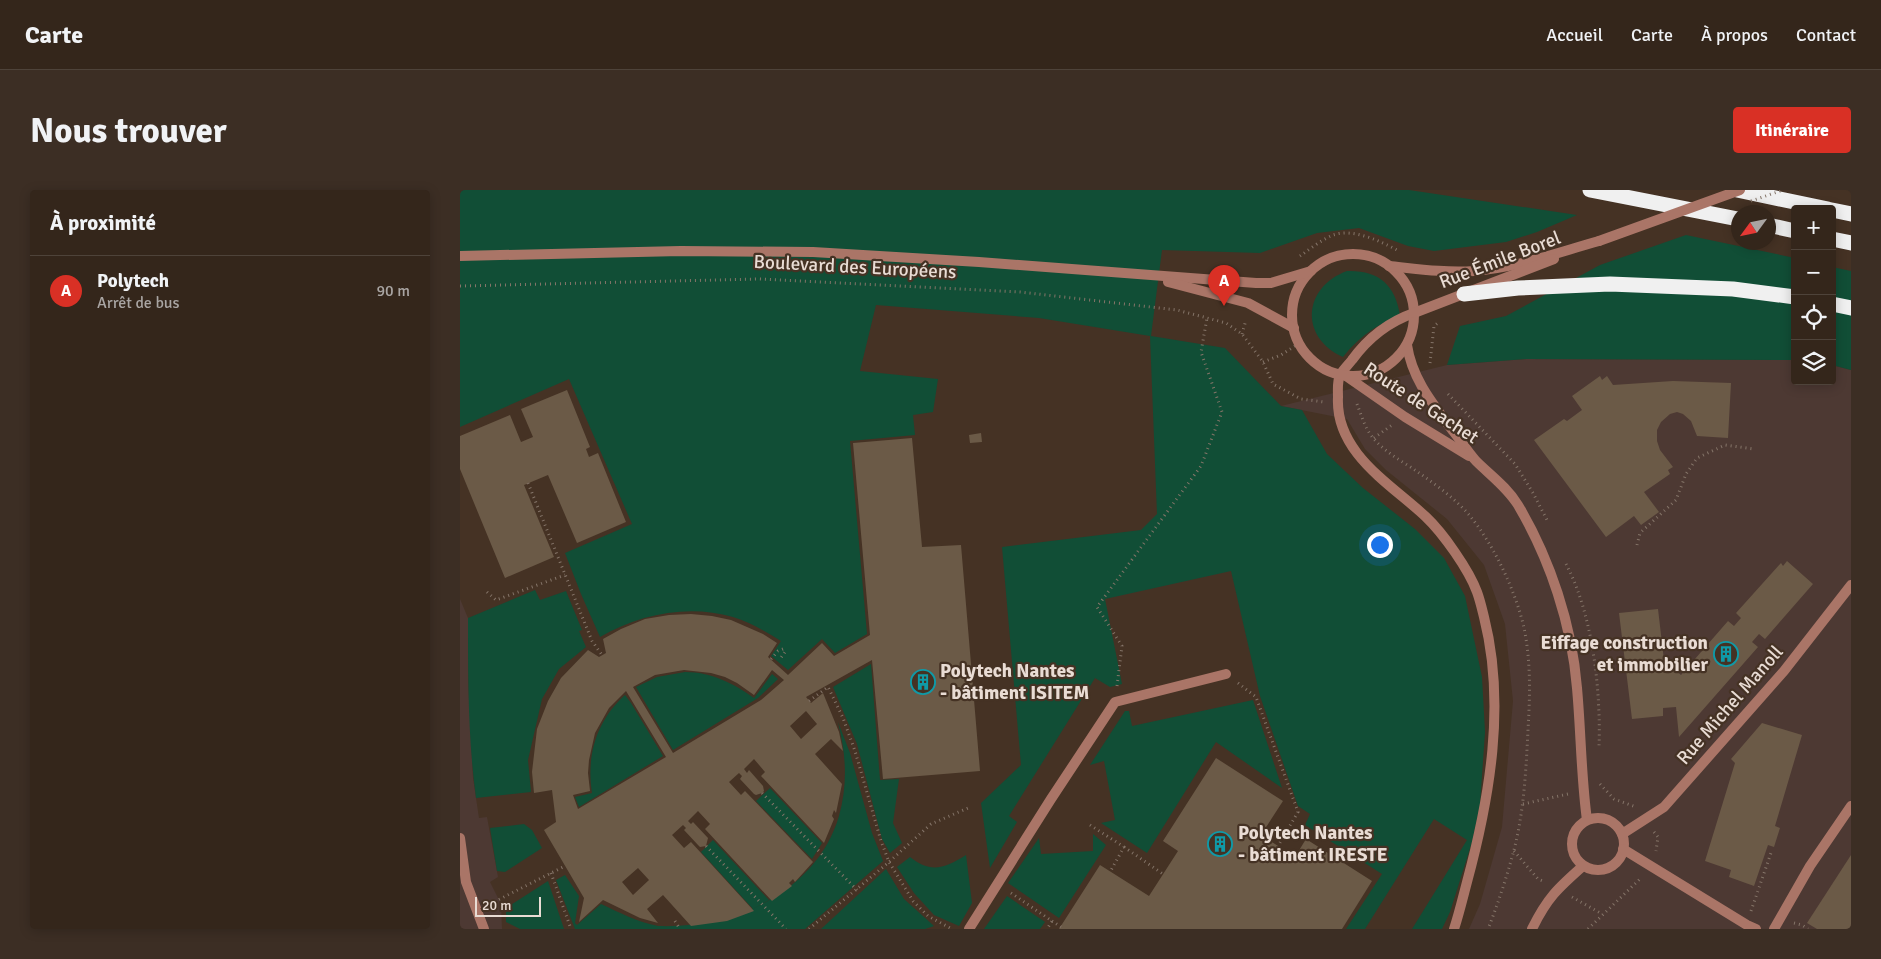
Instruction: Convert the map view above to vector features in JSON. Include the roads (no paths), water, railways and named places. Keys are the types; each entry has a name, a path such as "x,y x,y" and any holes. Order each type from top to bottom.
{"highway":[{"path":"1590,190 1731,218"},
{"path":"1739,190 1809,205"},
{"path":"1836,211 1851,214"},
{"path":"1776,227 1791,230"},
{"path":"1836,240 1851,244"},
{"path":"1458,296 1514,288 1610,284 1733,289 1791,296"},
{"path":"1836,305 1851,308"}],"street":[{"name":"Rue Émile Borel","path":"1414,313 1599,241 1739,190"},
{"name":"Rue Émile Borel","path":"1389,266 1441,272 1476,271 1514,264 1599,241"},
{"name":"Boulevard des Européens","path":"460,256 690,251 813,252 1271,283 1311,271"},
{"path":"1349,254 1370,257 1389,266 1404,282 1411,297 1414,313 1411,336 1407,345 1396,359 1381,370 1364,376 1344,375 1316,364 1299,343 1292,316 1295,298 1303,281 1311,271 1329,259 1349,254"},
{"name":"Boulevard des Européens","path":"1146,276 1248,303 1294,328"},
{"path":"1414,313 1398,319 1360,349 1344,375 1338,381 1337,403 1339,419 1348,440 1362,460 1428,518 1457,556 1477,591 1488,636 1495,689 1492,758 1477,846 1454,929"},
{"name":"Route de Gachet","path":"1407,345 1414,371 1430,400 1476,460 1498,480 1517,504 1538,545 1559,597 1573,655 1577,687 1582,790 1586,820"},
{"name":"Route de Gachet","path":"1344,375 1405,417 1476,460"},
{"name":"Rue Michel Manoll","path":"1622,834 1646,820 1671,800 1784,671 1851,585"},
{"path":"1840,599 1851,602"},
{"path":"969,929 1115,702 1226,674"},
{"path":"1774,929 1810,866 1851,806"},
{"path":"1605,819 1615,824 1622,834 1623,849 1618,860 1606,869 1594,870 1582,866 1573,854 1572,840 1578,827 1586,820 1605,819"},
{"path":"460,838 463,883 485,928"},
{"path":"1623,849 1751,927"},
{"path":"1532,929 1557,888 1582,866"}],"place":[{"name":"Polytech","path":"1224,306"},
{"name":"Eiffage construction et immobilier","path":"1726,654"},
{"name":"Polytech Nantes - bâtiment ISITEM","path":"923,682"},
{"name":"Polytech Nantes - bâtiment IRESTE","path":"1220,844"}]}
